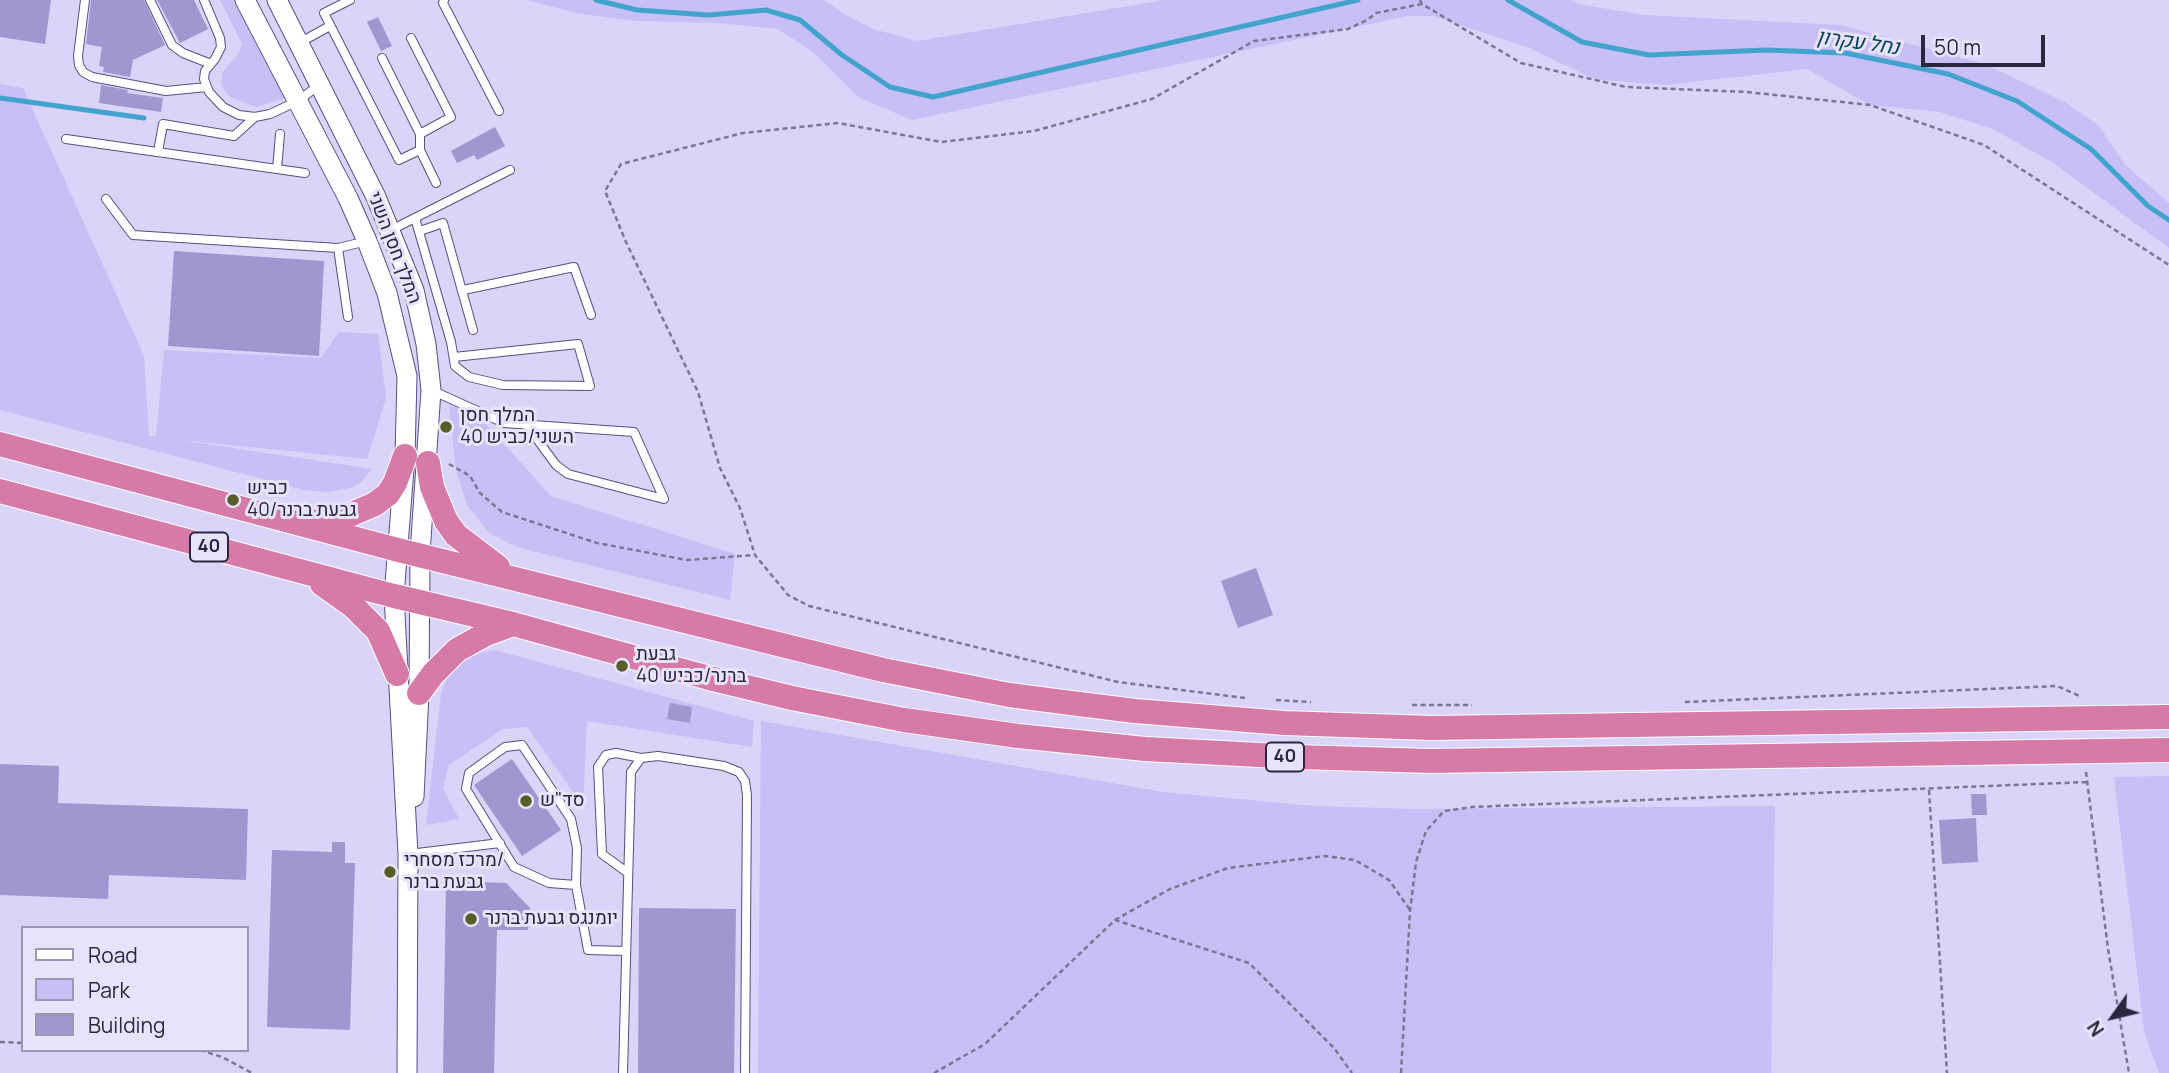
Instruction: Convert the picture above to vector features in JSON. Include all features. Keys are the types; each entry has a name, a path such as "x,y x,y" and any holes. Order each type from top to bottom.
{"highway":[{"name":"40","path":"0,443 409,552 883,670 1009,695 1148,712 1284,723 1430,728 2169,717"},
{"path":"298,523 337,519 361,512 388,494 417,460 456,536 500,569 523,580"},
{"name":"40","path":"0,491 290,569 513,624 792,698 904,720 1018,736 1145,749 1430,761 2169,750"},
{"path":"290,569 331,589 359,612 378,631 397,674"},
{"path":"419,693 457,650 486,634 513,624"}],"street":[{"name":"המלך חסן השני","path":"245,0 348,198 387,293 407,376 417,460"},
{"name":"המלך חסן השני","path":"277,0 376,197 414,290 426,344 431,390 417,460 409,552 394,596 408,854"},
{"name":"המלך חסן השני","path":"408,854 416,784 419,693 418,600 409,552"},
{"path":"407,1073 408,854"}],"lane":[{"path":"85,0 78,56 83,72 92,77 166,91 207,87"},
{"path":"150,0 172,45 183,53 211,64"},
{"path":"204,0 220,38 220,47 205,71 204,79 223,107 239,115 255,117 270,114 298,101 320,85"},
{"path":"350,0 324,13 399,160 420,150"},
{"path":"444,0 443,3 499,111"},
{"path":"299,43 331,26"},
{"path":"411,38 451,117 420,134"},
{"path":"382,58 420,134 420,150 436,183"},
{"path":"158,152 163,124 234,136 255,117"},
{"path":"277,169 280,134"},
{"path":"66,139 304,173"},
{"path":"390,231 510,170"},
{"path":"106,199 133,235 338,248 366,241"},
{"path":"415,218 455,366 469,377 503,385 590,386 578,344 454,357"},
{"path":"420,231 443,223 473,330"},
{"path":"338,248 348,317"},
{"path":"463,290 574,267 591,315"},
{"path":"431,390 504,423 634,432 664,499 568,474 556,465 526,425"},
{"path":"576,885 549,883 514,867 466,789 469,773 505,747 522,745 571,819 577,848 576,885 588,950 626,951"},
{"path":"628,873 602,854 598,767 606,755 616,753 641,758 658,756 724,766 739,772 745,781 747,794 745,1073"},
{"path":"623,1073 631,772 641,758"},
{"path":"408,854 500,843"}],"path":[{"path":"1245,698 1118,682 809,606 788,595 755,555 740,508 720,468 698,392 626,242 605,191 621,164 743,133 838,123 941,142 1034,131 1152,99 1254,41 1348,29 1376,13 1421,2 1521,63 1626,87 1747,92 1870,105 1883,109 1984,145 2169,265"},
{"path":"417,460 450,464 470,476 480,494 502,512 597,542 687,560 755,555"},
{"path":"1683,702 2057,686 2092,702"},
{"path":"1272,700 1314,702"},
{"path":"1411,705 1481,705"},
{"path":"2084,751 2108,948 2129,1073"},
{"path":"1401,1073 1410,911 1416,862 1426,831 1444,811 1486,807 2087,782"},
{"path":"1929,789 1947,1073"},
{"path":"934,1073 985,1044 1115,920 1170,889 1228,868 1325,856 1355,860 1389,880 1410,911"},
{"path":"1115,920 1249,963 1334,1048 1352,1073"},
{"path":"0,1042 21,1043"},
{"path":"206,1052 252,1073"}],"green space":[{"path":"220,0 235,0 285,98 256,107 230,97 221,85 222,73 239,53 242,44"},
{"path":"527,0 823,0 873,29 917,41 1165,0 1571,0 1578,4 1644,15 1841,25 1984,64 2065,102 2099,126 2125,165 2169,203 2169,248 2055,164 1995,130 1940,112 1870,105 1807,69 1665,85 1594,79 1527,47 1433,16 1408,16 912,120 858,97 813,52 778,29 718,23 635,21 576,13"},
{"path":"0,84 23,88 144,356 149,436 156,436 164,350 321,358 339,332 378,334 386,398 367,459 180,440 372,469 362,481 351,488 328,492 304,490 0,410"},
{"path":"449,405 475,412 551,496 735,554 730,600 517,547 489,533 467,505 456,470"},
{"path":"495,650 754,721 752,747 587,721 583,806 527,727 503,729 449,765 443,788 459,819 426,825 441,694 450,669 473,654"},
{"path":"761,721 1163,792 1315,806 1416,809 1775,806 1771,1073 758,1073"},
{"path":"2169,776 2169,1073 2159,1073 2144,1031 2114,777"}],"building":[{"path":"0,0 51,0 45,44 0,37"},
{"path":"91,0 144,0 165,45 133,60 130,77 103,72 104,67 99,66 102,47 86,44"},
{"path":"157,0 194,0 208,29 180,43"},
{"path":"378,17 392,46 381,51 367,22"},
{"path":"101,85 128,90 127,93 163,98 161,112 99,103"},
{"path":"495,127 505,146 477,160 474,155 457,163 451,151"},
{"path":"174,251 324,261 319,356 168,346"},
{"path":"1256,568 1273,615 1238,628 1221,581"},
{"path":"670,703 692,707 690,723 667,719"},
{"path":"512,759 561,830 522,856 474,785"},
{"path":"0,764 59,766 58,803 248,809 246,880 109,875 108,899 0,895"},
{"path":"1971,794 1986,794 1987,815 1972,815"},
{"path":"1976,818 1978,862 1942,864 1939,820"},
{"path":"332,842 345,842 345,863 355,863 350,1030 267,1027 272,850 332,852"},
{"path":"446,881 506,883 530,908 528,930 497,930 494,1073 443,1073"},
{"path":"639,908 736,909 734,1073 638,1073"}],"waterway":[{"path":"596,0 637,10 709,15 766,10 800,20 842,55 890,87 933,97 1358,0"},
{"name":"נחל עקרון","path":"1508,0 1582,42 1649,55 1766,50 1845,53 1948,74 2017,101 2091,149 2148,206 2169,220"},
{"path":"0,98 144,118"}],"place":[{"name":"המלך חסן השני/כביש 40","path":"446,427"},
{"name":"כביש 40/גבעת ברנר","path":"233,500"},
{"name":"גבעת ברנר/כביש 40","path":"622,666"},
{"name":"סד\"ש","path":"526,801"},
{"name":"מרכז מסחרי/ גבעת ברנר","path":"390,872"},
{"name":"יומנגס גבעת ברנר","path":"471,919"}]}
